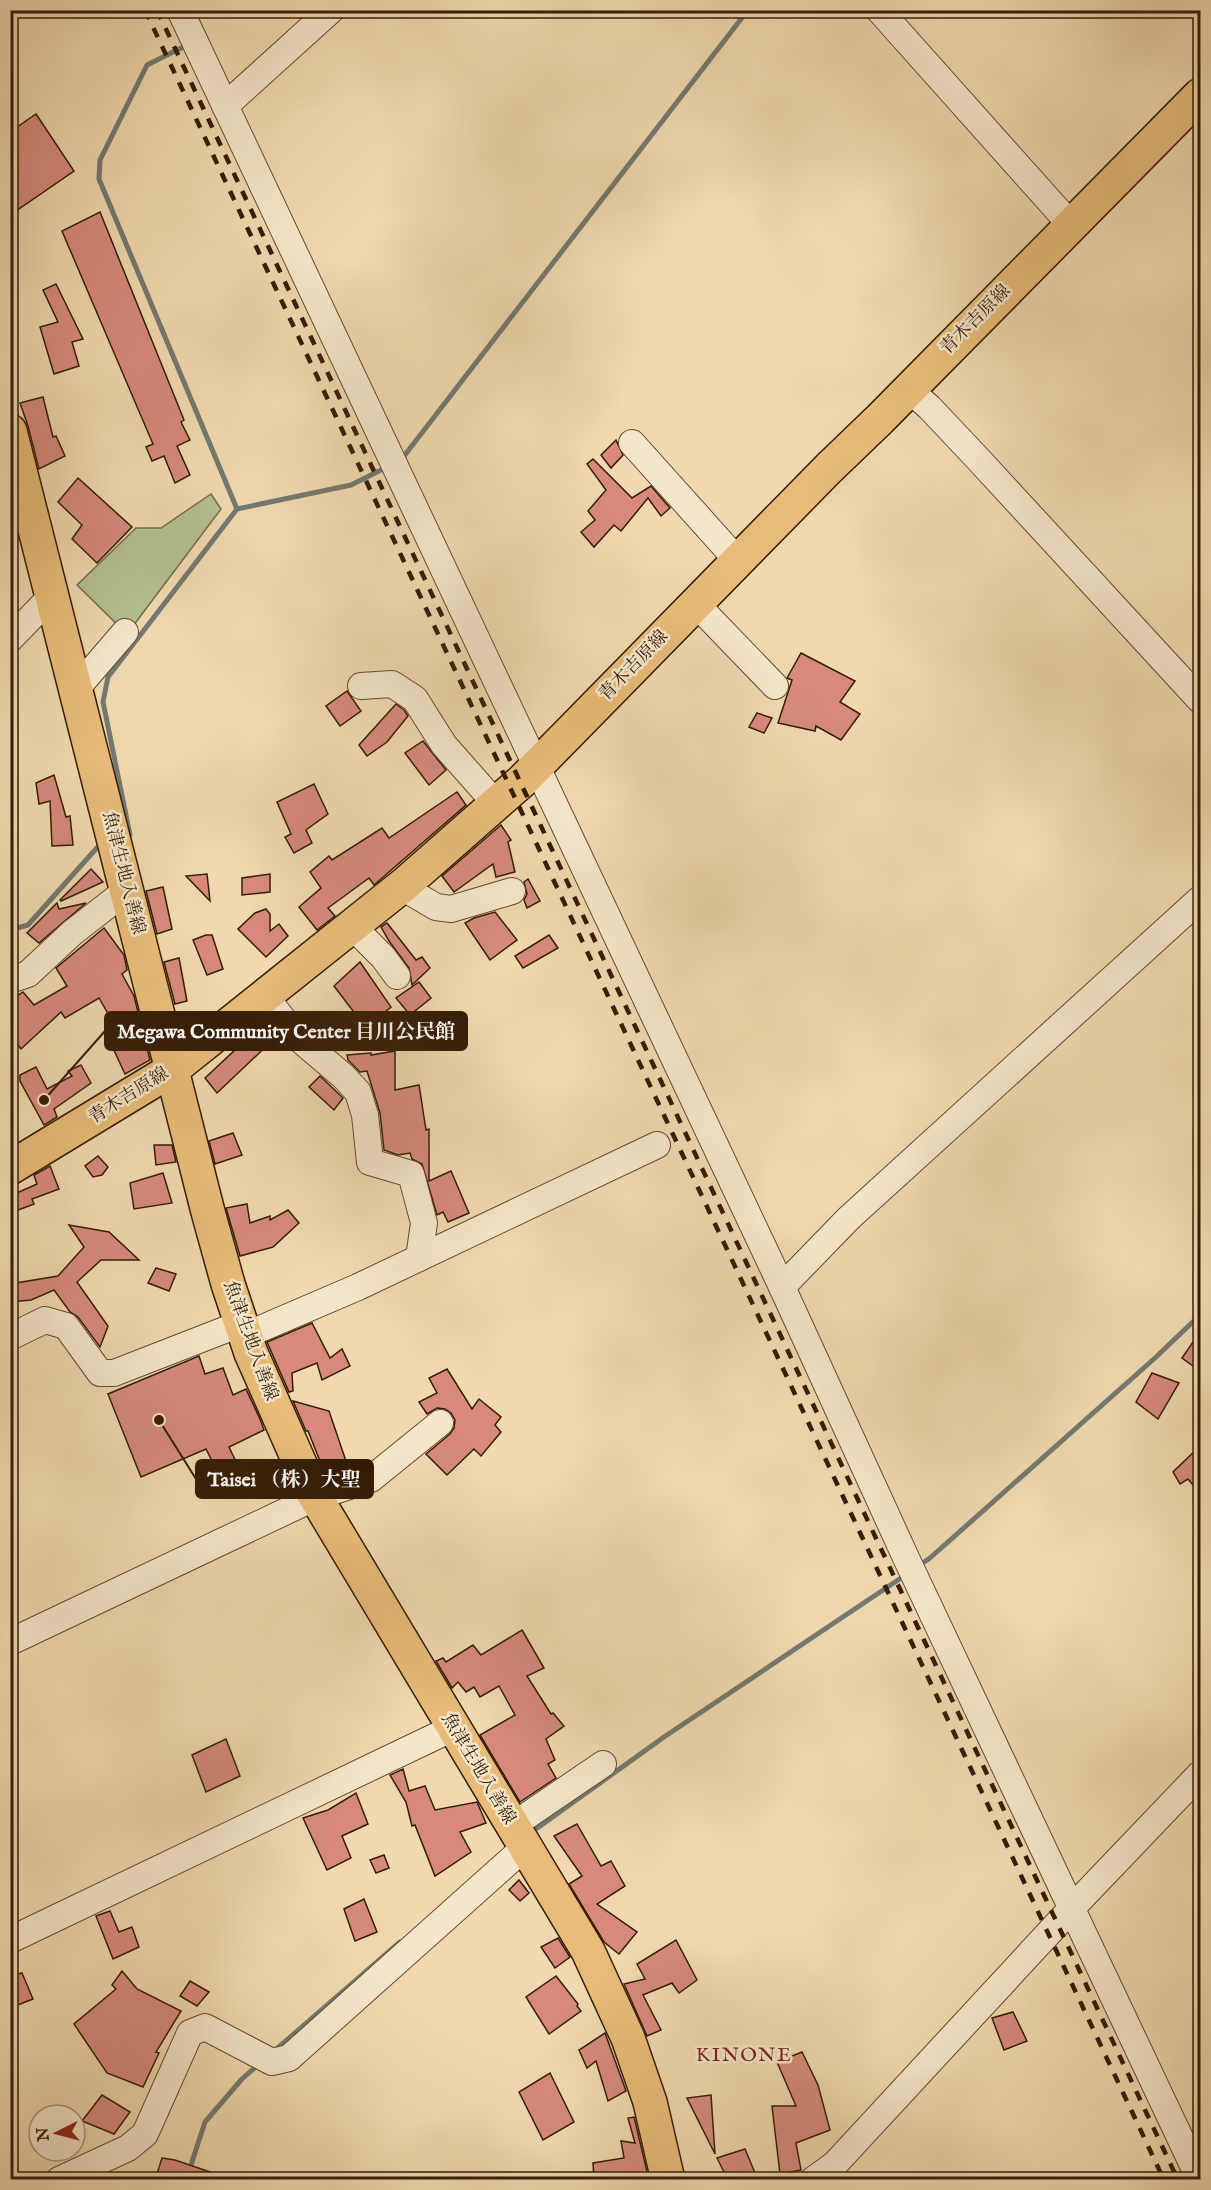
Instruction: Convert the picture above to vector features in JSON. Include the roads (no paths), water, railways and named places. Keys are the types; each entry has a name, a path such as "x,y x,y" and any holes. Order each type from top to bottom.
{"main road":[{"name":"青木吉原線","path":"10,1168 173,1070 402,887 497,805 1200,95"},
{"name":"魚津生地入善線","path":"10,431 208,1212 242,1330 263,1385 316,1497 588,1951 628,2038 650,2102 668,2180"}],"street":[{"path":"180,10 1200,2180"},
{"path":"225,106 331,10"},
{"path":"879,10 1071,225"},
{"path":"908,389 929,407 979,460 1200,700"},
{"path":"632,442 737,561"},
{"path":"10,639 43,605 53,598"},
{"path":"695,603 775,686"},
{"path":"76,689 125,632"},
{"path":"361,686 393,684 416,699 444,745 497,805"},
{"path":"402,887 436,907 452,909 512,891"},
{"path":"10,980 28,974 72,933 127,890"},
{"path":"782,1287 849,1218 1200,899"},
{"path":"352,926 383,957 397,976"},
{"path":"265,996 296,1036 343,1076 357,1092 365,1115 370,1162 411,1174 424,1223 419,1258"},
{"path":"10,1337 45,1320 66,1326 100,1373 114,1373 242,1330 358,1287 657,1145"},
{"path":"10,1642 316,1497 371,1479 440,1423"},
{"path":"10,1940 453,1728"},
{"path":"59,2180 128,2148 145,2134 190,2033 205,2027 272,2062 289,2058 518,1837 603,1764"},
{"path":"813,2180 835,2164 1071,1909 1200,1774"}],"waterway":[{"path":"401,460 748,10"},
{"path":"189,44 147,65 100,160 99,179 237,509"},
{"path":"124,836 130,835 103,702 108,677 237,509 351,485 387,467"},
{"path":"10,930 28,925 103,841"},
{"path":"917,1567 930,1558 1155,1358 1200,1315"},
{"path":"529,1834 664,1737 907,1574"},
{"path":"273,2052 400,1942"},
{"path":"189,2171 205,2122 242,2079 259,2064"},
{"path":"1200,2068 1195,2073 1200,2079"}],"railway":[{"path":"145,10 1164,2180"},
{"path":"157,10 1178,2180"}],"place":[{"name":"Megawa Community Center 目川公民館","path":"44,1100"},
{"name":"Taisei （株）大聖","path":"159,1420"}],"district":[{"name":"KINONE","path":"744,2055"}]}
